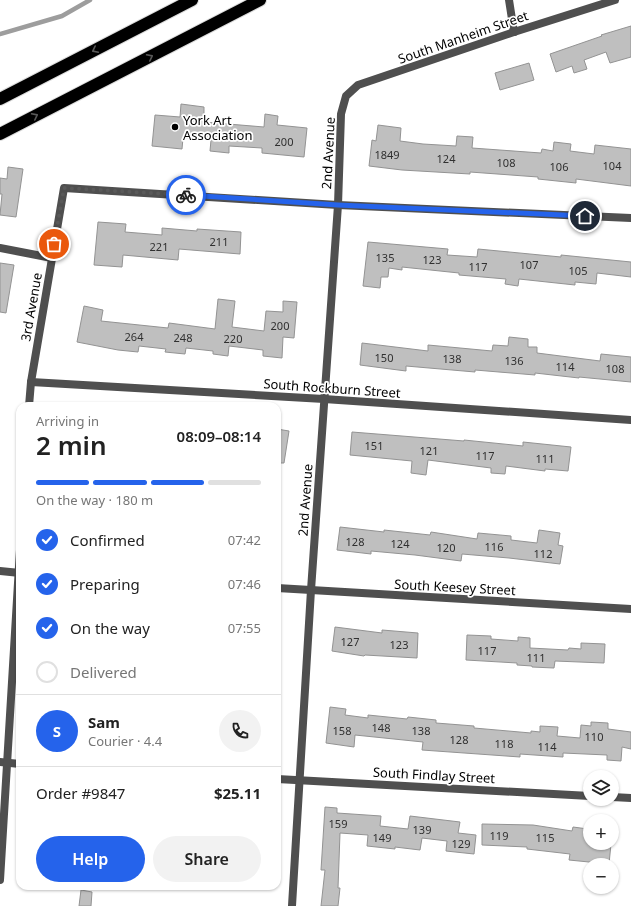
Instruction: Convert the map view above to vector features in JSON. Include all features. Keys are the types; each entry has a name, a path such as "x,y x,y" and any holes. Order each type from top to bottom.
{"highway":[{"path":"0,99 192,0"},
{"path":"0,134 260,0"}],"street":[{"path":"509,0 514,32"},
{"name":"South Manheim Street","path":"346,96 358,85 514,32 615,0"},
{"name":"2nd Avenue","path":"292,906 311,590 338,205 341,114 346,96"},
{"name":"3rd Avenue","path":"29,402 31,382 64,188 338,205"},
{"path":"338,205 631,218"},
{"path":"0,248 52,258"},
{"name":"South Rockburn Street","path":"31,382 324,399 631,420"},
{"path":"0,571 16,573"},
{"name":"South Keesey Street","path":"281,588 631,609"},
{"path":"0,880 3,762 16,608"},
{"path":"3,762 16,764"},
{"name":"South Findlay Street","path":"281,779 583,796"},
{"path":"619,797 631,798"}],"building":[{"path":"631,26 631,57 610,63 606,52 584,60 587,69 574,73 572,66 556,72 550,54 602,36 601,35"},
{"path":"529,63 534,80 500,90 495,73"},
{"path":"181,104 204,107 204,122 264,127 265,114 278,116 277,125 307,128 304,157 262,153 262,148 229,146 229,153 210,151 211,140 183,138 182,149 152,146 155,115 180,117"},
{"path":"378,125 401,128 400,141 423,144 456,146 457,136 473,137 472,148 541,153 542,149 553,151 554,142 571,144 570,151 594,154 595,145 631,149 631,186 576,179 576,183 538,179 538,177 470,172 470,174 402,170 369,166 372,140 376,141"},
{"path":"8,167 23,169 16,217 0,215 2,194 0,194 0,178 7,179"},
{"path":"98,222 126,224 125,232 162,235 162,228 197,231 197,229 241,232 240,254 179,249 178,260 123,255 122,267 94,265"},
{"path":"368,242 448,249 447,255 477,257 478,249 631,262 631,277 597,273 596,284 575,282 575,285 519,279 518,286 505,284 506,279 459,275 459,273 402,267 402,270 389,268 388,277 381,277 380,288 363,286"},
{"path":"0,263 14,265 6,313 0,312"},
{"path":"218,299 235,301 232,327 264,331 266,311 283,312 283,301 297,302 294,338 283,337 282,358 263,356 263,350 229,346 228,356 213,354 213,351 186,348 185,354 165,352 166,349 139,346 138,352 118,350 77,342 84,306 103,310 101,321 168,328 169,323 215,329"},
{"path":"509,337 528,339 528,347 537,347 537,353 600,361 601,354 631,357 631,382 535,373 535,375 475,370 475,372 406,366 406,371 360,365 362,343 428,351 428,345 492,351 493,345 508,346"},
{"path":"281,430 289,431 284,463 281,463"},
{"path":"352,432 523,446 523,442 571,447 568,471 545,469 545,471 506,466 505,474 491,473 491,468 428,460 426,475 411,473 412,461 350,455"},
{"path":"340,527 430,535 431,532 477,539 478,533 511,536 511,540 537,543 539,530 560,533 558,545 563,546 560,564 462,554 461,561 371,551 371,554 337,550"},
{"path":"335,627 382,633 382,630 418,633 417,658 364,656 332,651"},
{"path":"467,635 491,636 491,639 518,641 518,637 530,638 530,648 568,650 569,648 581,649 581,643 605,644 604,663 555,661 554,668 517,665 517,663 466,660"},
{"path":"330,707 346,709 345,715 368,718 368,715 407,719 408,717 436,720 436,723 474,726 474,728 531,733 531,731 540,732 540,726 558,727 557,736 580,738 581,725 591,726 591,722 608,723 608,729 631,732 631,749 622,747 621,761 607,760 607,755 563,753 563,757 520,754 520,757 422,750 423,742 355,735 354,747 326,743"},
{"path":"325,807 337,808 337,813 381,816 380,826 408,829 410,816 460,822 458,833 476,835 474,854 446,851 447,841 422,838 420,850 367,846 368,835 340,833 338,888 340,888 338,906 321,906 325,870 321,870"},
{"path":"482,824 533,825 572,831 573,827 583,828 583,850 610,850 610,858 583,858 583,861 569,860 570,854 527,849 527,847 482,845"},
{"path":"81,890 92,892 91,906 79,906"}],"waterway":[{"path":"0,34 62,16 90,0"}],"way so far":[{"path":"54,244 64,188 186,195"}],"place":[{"name":"York Art Association","path":"175,127"}],"route":[{"path":"186,195 338,205 585,216"}]}
